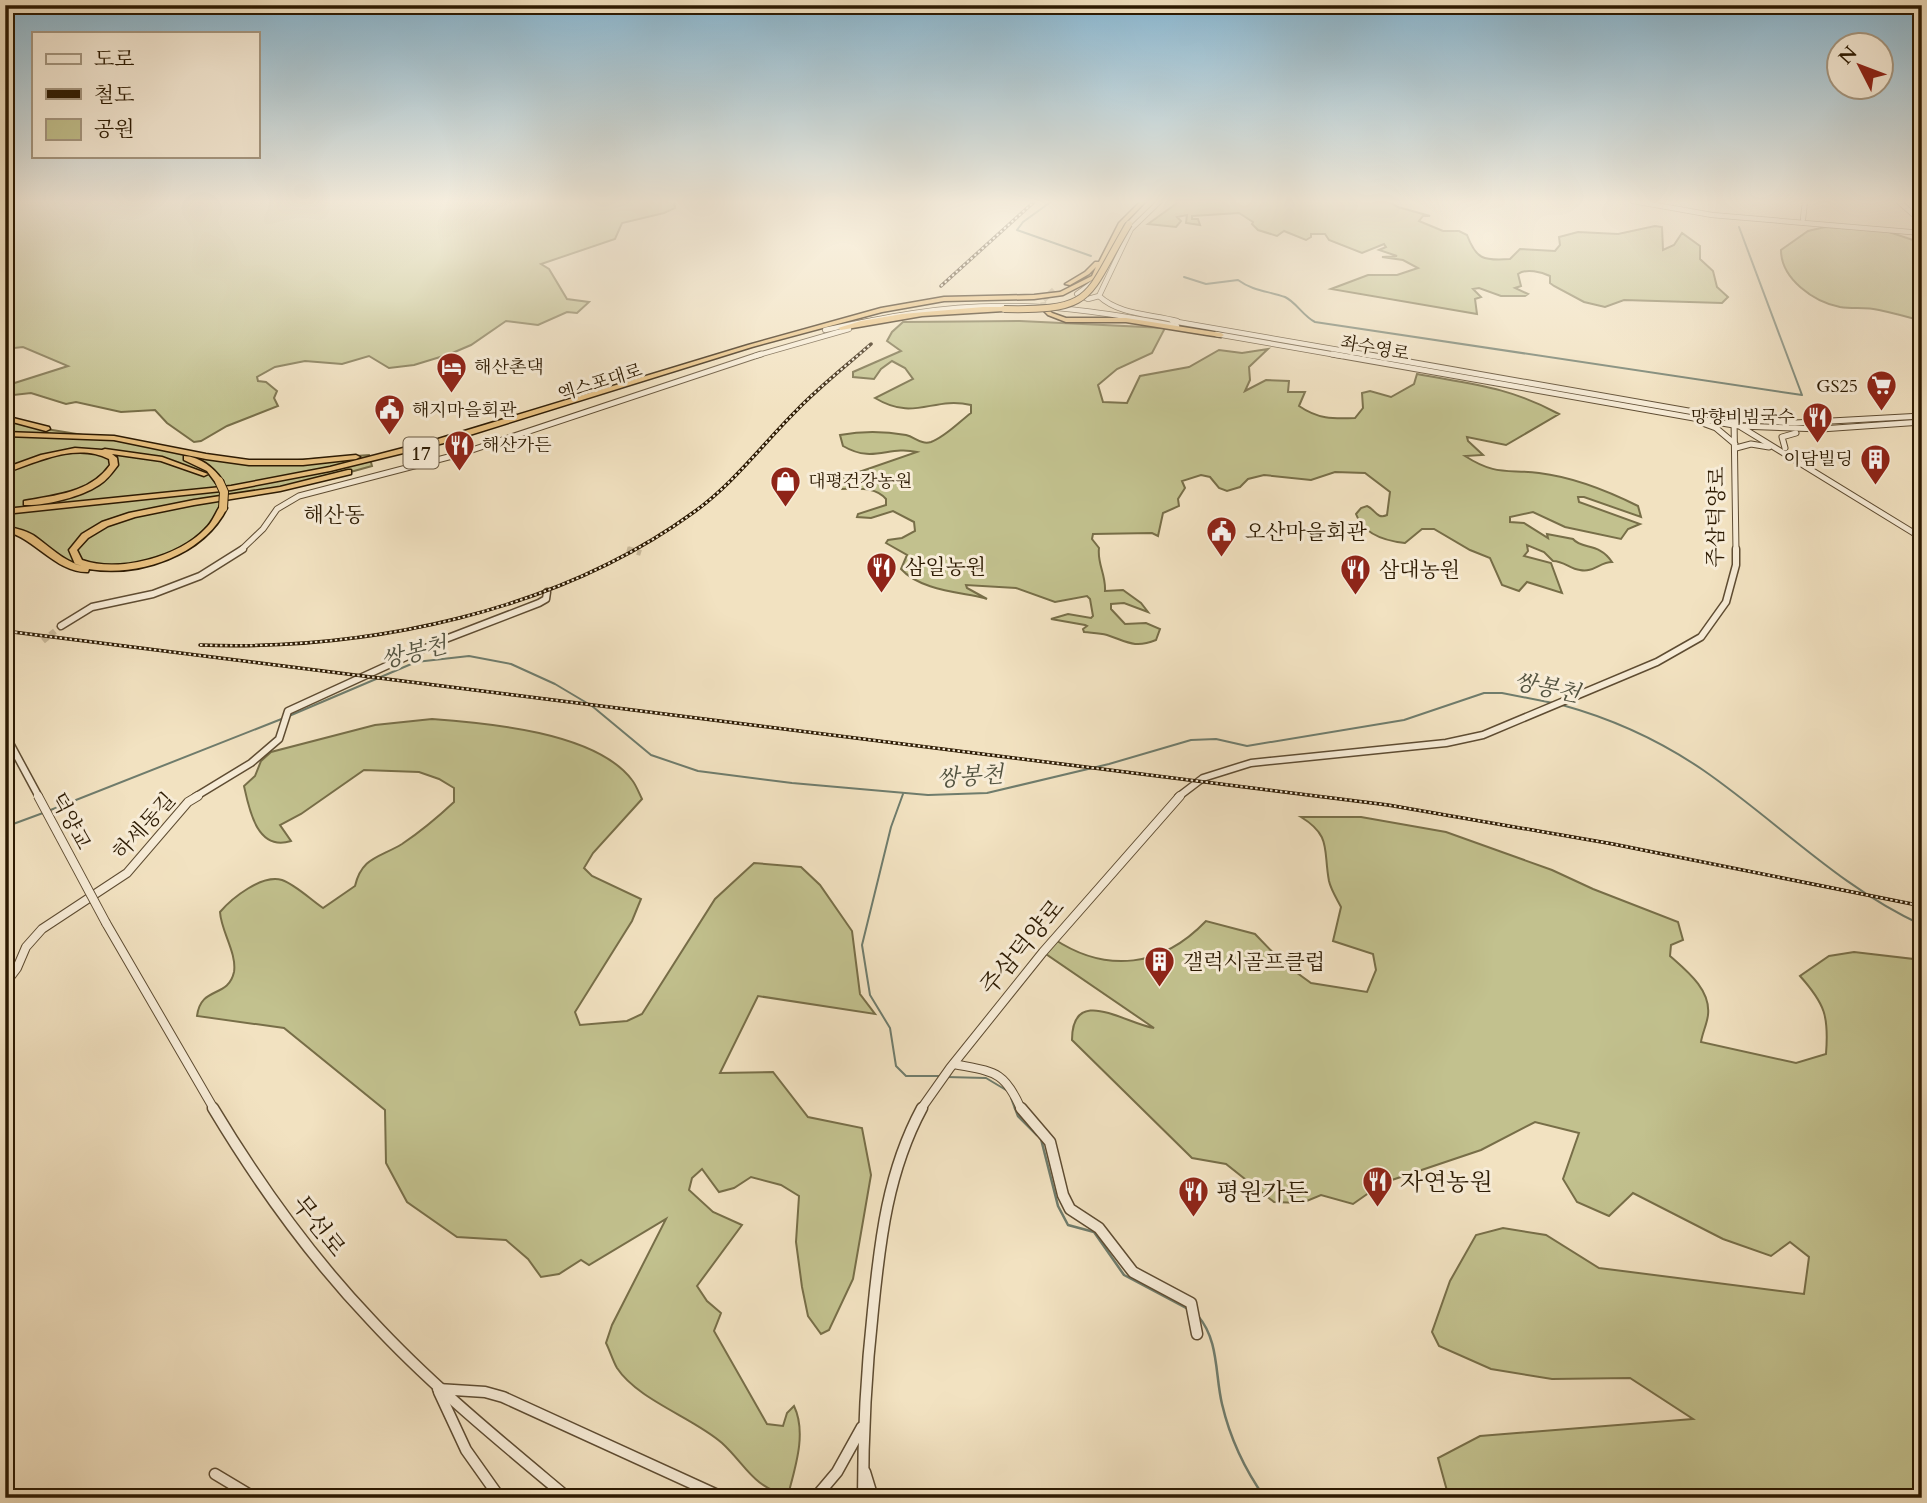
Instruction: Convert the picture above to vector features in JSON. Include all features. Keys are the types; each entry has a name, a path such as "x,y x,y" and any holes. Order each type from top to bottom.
{"highway":[{"path":"1054,290 1089,271"},
{"name":"엑스포대로","path":"5,512 259,483 375,459 763,343 909,305 959,298 1044,297 1076,288 1094,277 1097,271"},
{"name":"엑스포대로","path":"5,517 222,495 352,471 431,450 825,330 837,331 894,316 955,309 1051,310 1083,301 1093,289 1102,271"},
{"path":"1044,309 1060,318 1123,320 1221,335"},
{"path":"5,418 34,427 114,438 228,460 301,462 369,455 462,435"},
{"path":"5,434 114,438"},
{"path":"5,528 24,532 66,564 77,569 105,572 167,556 192,543 210,529 223,508 224,492 213,472 203,465 149,444"},
{"path":"5,471 30,460 96,450 150,456 192,468 219,481"},
{"path":"5,506 57,498 80,491 102,480 114,465 111,456 105,453 63,453"},
{"path":"136,566 92,568 76,560 73,550 77,542 90,531 124,517 300,486 352,471"}],"street":[{"path":"1094,277 1094,283 1077,294 1088,299 1099,296 1111,271"},
{"path":"1099,296 1112,306 1185,323"},
{"name":"좌수영로","path":"909,305 985,300 1086,305 1752,427 1821,429 1922,422"},
{"name":"좌수영로","path":"825,330 903,312 957,305 1003,304 1076,308 1736,424 1746,421 1802,423 1922,416"},
{"path":"61,626 92,607 153,594 206,572 249,544 276,509 293,498 437,461 774,350 870,323"},
{"path":"1686,417 1716,428 1736,447 1760,444 1786,451"},
{"path":"1746,421 1786,451 1922,538"},
{"path":"1736,424 1922,532"},
{"name":"주삼덕양로","path":"863,1498 863,1426 876,1261 886,1206 907,1136 939,1083 1036,961 1154,822 1178,796 1196,782 1224,769 1251,762 1464,740 1577,696 1679,651 1701,637 1717,617 1733,584 1736,565 1736,424"},
{"path":"1786,451 1781,440 1785,435 1821,429"},
{"path":"431,450 437,461"},
{"name":"하세동길","path":"5,984 35,936 50,922 127,873 176,813 194,797 256,759 281,736 287,712 443,642 480,622 539,603 546,599 547,592"},
{"name":"덕양교","path":"5,734 106,923"},
{"name":"무선로","path":"106,923 207,1097 277,1207 345,1292 437,1389 568,1498"},
{"path":"952,1066 993,1072 1010,1084 1023,1113 1050,1142 1063,1195 1070,1209 1099,1228 1133,1272 1186,1298 1193,1306 1197,1334"},
{"path":"500,1498 466,1450 437,1389 485,1392 503,1397 724,1498"},
{"path":"815,1498 838,1472 863,1426"},
{"path":"863,1465 873,1498"},
{"path":"215,1474 254,1498"}],"green space":[{"path":"5,271 550,271 567,299 589,302 577,313 567,312 538,325 506,321 471,345 414,365 389,368 369,356 342,364 305,361 275,367 257,377 258,381 266,382 277,391 274,398 278,406 194,442 167,423 155,410 121,412 76,402 66,404 31,393 5,396 5,386 68,366 23,347 5,349"},
{"path":"1409,271 1529,271 1518,274 1521,286 1515,288 1528,294 1501,296 1479,288 1473,289 1481,297 1475,299 1477,314 1331,289 1368,275 1397,275"},
{"path":"1531,271 1713,271 1717,287 1728,297 1722,303 1624,300 1605,307 1584,302 1550,283 1550,276"},
{"path":"1788,271 1922,271 1922,321 1874,309 1845,308 1830,304 1801,288"},
{"path":"1020,321 1165,328 1152,353 1117,369 1098,385 1103,402 1127,403 1140,376 1189,367 1219,350 1242,353 1268,349 1249,367 1250,380 1245,391 1266,380 1289,381 1288,392 1305,392 1299,406 1313,414 1326,417 1355,418 1363,408 1362,393 1370,391 1391,397 1414,384 1417,374 1507,392 1559,414 1506,445 1467,437 1483,455 1465,456 1485,467 1551,475 1602,490 1638,506 1641,517 1584,497 1578,497 1579,502 1640,524 1628,529 1621,539 1565,527 1533,512 1510,517 1510,522 1524,523 1548,538 1547,534 1573,539 1596,549 1612,562 1585,571 1553,561 1544,552 1527,545 1528,551 1524,556 1551,563 1562,593 1527,582 1519,591 1502,585 1490,558 1434,529 1422,529 1405,543 1383,538 1364,527 1356,514 1367,506 1378,515 1387,515 1390,492 1365,473 1335,472 1311,480 1264,475 1248,479 1240,487 1227,491 1219,488 1210,477 1201,475 1182,481 1185,488 1178,499 1179,506 1163,513 1158,536 1152,533 1093,534 1092,539 1099,548 1105,591 1123,590 1141,603 1148,612 1124,603 1111,604 1111,609 1125,624 1146,623 1160,629 1156,640 1142,644 1130,643 1107,635 1084,632 1083,629 1087,626 1085,625 1051,619 1068,614 1091,618 1093,616 1090,599 1087,596 1055,602 1016,588 966,585 987,599 918,582 901,569 907,555 886,543 915,531 914,522 893,511 871,518 857,517 858,514 886,505 886,499 871,490 842,489 833,481 917,452 907,450 864,454 843,446 840,435 889,433 931,442 947,433 971,413 971,405 945,403 901,408 889,405 875,398 913,379 905,368 892,361 881,369 874,379 853,377 853,372 901,351 887,341 903,322"},
{"path":"5,418 34,427 254,463 369,455 372,466 300,486 224,499 210,529 175,553 124,570 83,570 5,528"},
{"path":"432,719 510,727 567,741 593,751 615,764 632,780 642,799 593,853 584,868 592,876 641,899 632,921 575,1012 580,1025 627,1021 642,1014 715,899 754,863 801,867 820,885 852,931 860,994 875,1014 758,996 720,1073 773,1072 808,1117 862,1128 871,1175 853,1279 829,1330 821,1334 808,1316 796,1242 799,1196 781,1185 751,1177 734,1188 719,1192 702,1169 692,1178 689,1190 713,1212 742,1225 697,1286 707,1301 721,1313 714,1331 767,1424 783,1426 787,1413 794,1406 798,1416 800,1439 788,1495 766,1487 751,1475 722,1443 638,1390 614,1362 606,1343 612,1325 666,1219 589,1265 581,1260 559,1274 541,1277 528,1259 506,1240 457,1237 407,1202 386,1163 385,1110 284,1028 197,1016 199,1006 204,1000 226,986 234,972 233,957 220,912 232,900 248,888 274,879 293,885 323,908 355,886 362,869 373,859 409,839 454,802 454,788 439,779 419,772 364,770 301,814 280,825 291,841 279,843 270,840 257,826 244,786 255,776 261,761 271,752 375,725"},
{"path":"1301,817 1361,817 1446,832 1552,870 1678,922 1683,940 1671,945 1670,956 1684,968 1706,997 1708,1015 1701,1042 1796,1063 1826,1054 1827,1030 1824,1011 1800,976 1829,956 1854,952 1922,960 1922,1498 1449,1498 1438,1458 1480,1436 1693,1419 1630,1378 1552,1379 1491,1369 1439,1346 1432,1332 1450,1281 1476,1235 1503,1228 1546,1235 1599,1268 1804,1294 1809,1257 1790,1242 1771,1256 1723,1239 1633,1193 1609,1216 1577,1202 1563,1179 1579,1133 1535,1122 1481,1150 1383,1183 1353,1204 1321,1195 1302,1203 1274,1202 1226,1164 1192,1158 1072,1040 1074,1023 1081,1014 1091,1011 1116,1015 1154,1028 1043,952 1054,939 1094,957 1114,961 1133,960 1153,956 1171,948 1206,921 1255,934 1282,962 1311,983 1367,992 1376,970 1373,954 1333,941 1341,907 1330,884 1322,837"}],"waterway":[{"path":"1184,277 1206,284 1238,280 1255,289 1285,297 1315,322 1802,395 1756,271"},
{"name":"쌍봉천","path":"289,716 416,662 469,656 511,664 555,684 592,706 651,755 698,771 792,783 928,795 987,793 1109,764 1191,740 1216,739 1247,746 1404,720 1484,693 1502,693 1553,703"},
{"name":"쌍봉천","path":"1562,705 1599,717 1670,749 1730,790 1863,892 1922,925"},
{"name":"쌍봉천","path":"48,811 284,718"},
{"path":"903,794 891,827 862,945 870,995 890,1028 896,1066 906,1076 941,1076"},
{"name":"쌍봉천","path":"5,827 43,813"},
{"path":"946,1077 986,1078 1006,1090"},
{"path":"1011,1098 1015,1109"},
{"path":"1015,1108 1018,1116 1037,1135"},
{"path":"1041,1139 1058,1206 1068,1225 1094,1232 1124,1275 1188,1309"},
{"path":"1198,1316 1210,1336 1229,1429 1245,1465 1265,1498"}],"tunnel":[{"path":"1044,308 1043,300 1054,290"},
{"path":"627,549 634,551"},
{"path":"628,549 641,553"},
{"path":"43,641 61,626"}],"railway":[{"path":"941,286 957,271"},
{"path":"200,645 328,641 394,632 522,600 582,576 640,547 708,501 805,402 871,344"},
{"path":"5,631 1388,805 1613,844 1922,906"}],"place":[{"name":"해산촌댁","path":"451,394"},
{"name":"GS25","path":"1881,413"},
{"name":"해지마을회관","path":"389,437"},
{"name":"망향비빔국수","path":"1818,444"},
{"name":"해산가든","path":"459,472"},
{"name":"이담빌딩","path":"1876,486"},
{"name":"대평건강농원","path":"785,508"},
{"name":"오산마을회관","path":"1222,559"},
{"name":"삼일농원","path":"882,594"},
{"name":"삼대농원","path":"1356,597"},
{"name":"갤럭시골프클럽","path":"1160,989"},
{"name":"자연농원","path":"1377,1209"},
{"name":"평원가든","path":"1193,1219"}],"district":[{"name":"해산동","path":"334,515"}]}
